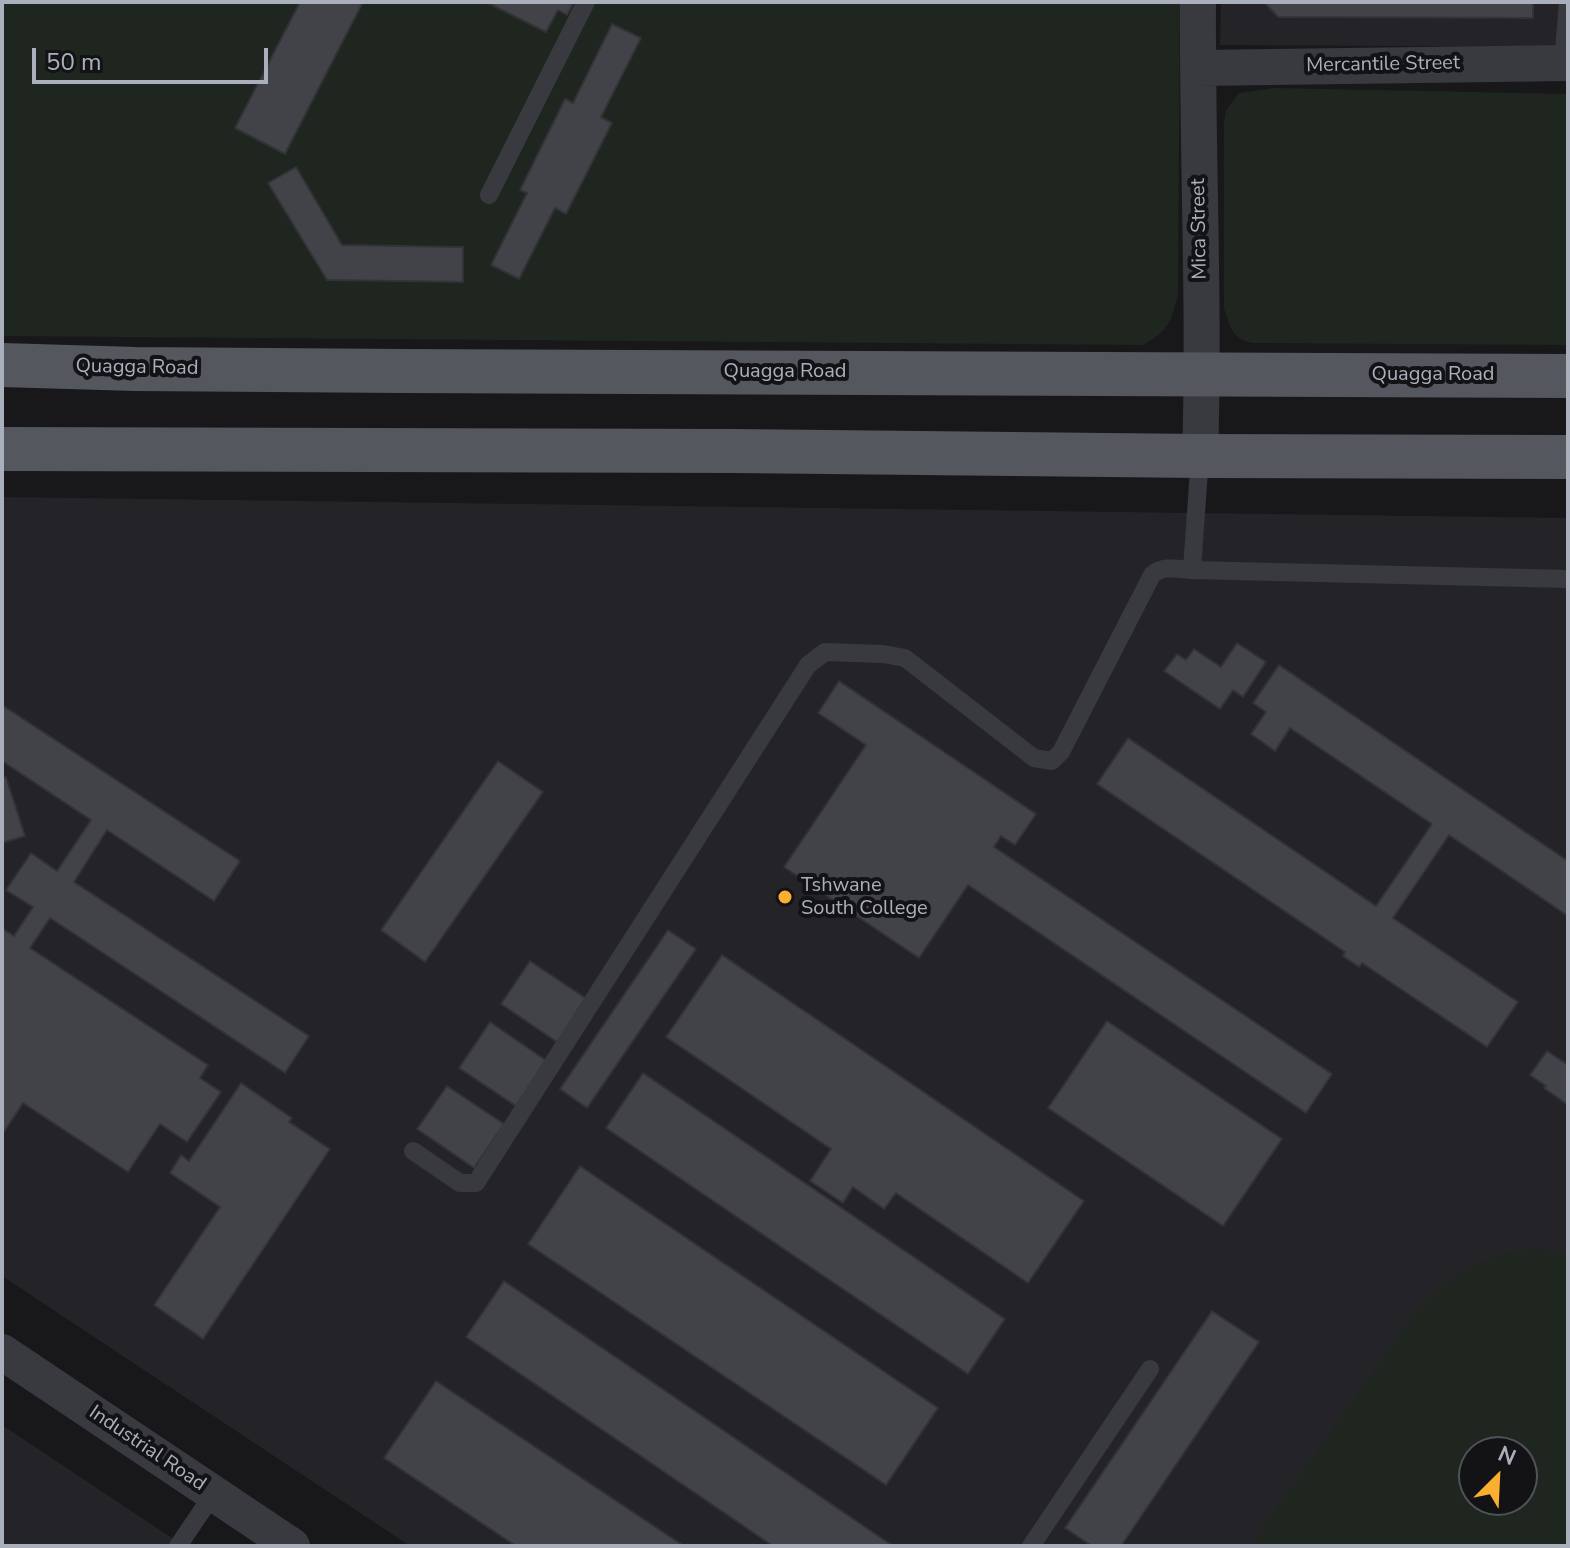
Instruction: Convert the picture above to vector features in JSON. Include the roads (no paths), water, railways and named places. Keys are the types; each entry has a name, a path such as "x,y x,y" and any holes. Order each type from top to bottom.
{"main road":[{"name":"Quagga Road","path":"2,365 386,371 1568,376"},
{"path":"2,449 1568,457"}],"street":[{"name":"Mica Street","path":"1198,2 1203,373 1200,456"},
{"name":"Mercantile Street","path":"1198,68 1565,63"},
{"name":"Industrial Road","path":"2,1352 292,1546"}],"lane":[{"path":"489,195 586,2"},
{"path":"1565,63 1568,2"},
{"path":"1192,570 1200,456"},
{"path":"413,1151 460,1183 476,1183 808,665 825,652 905,658 1034,758 1052,761 1061,752 1157,570 1568,579"},
{"path":"1031,1546 1150,1369"},
{"path":"178,1546 214,1493"}],"place":[{"name":"Tshwane South College","path":"785,897"}]}
